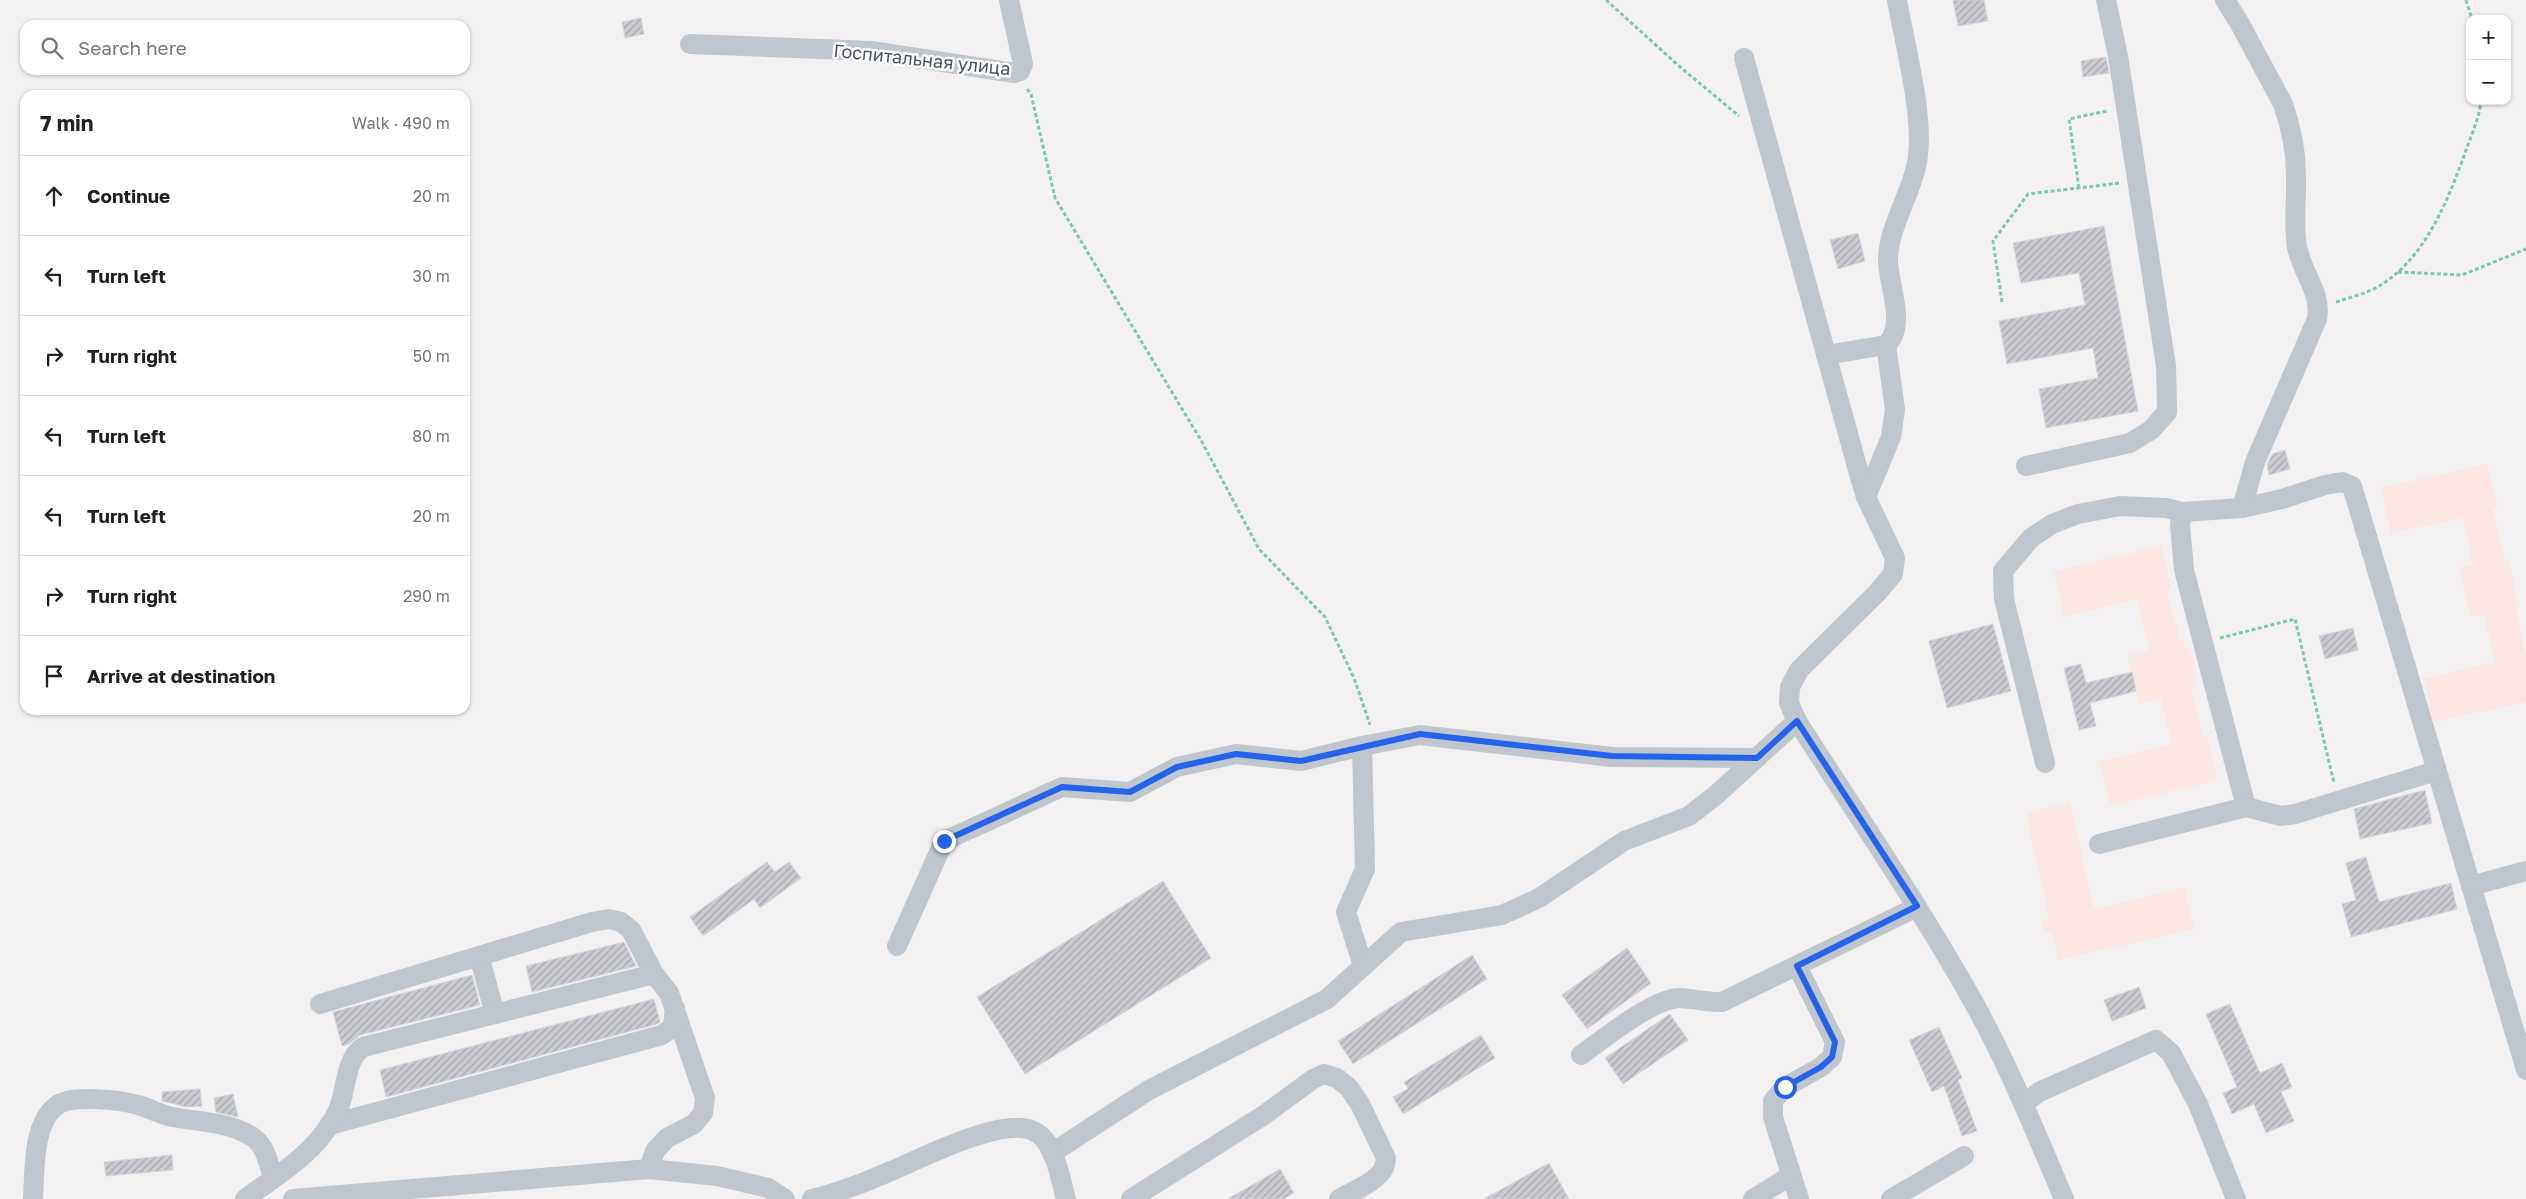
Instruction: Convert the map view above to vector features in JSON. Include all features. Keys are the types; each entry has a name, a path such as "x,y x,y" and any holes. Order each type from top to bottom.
{"street":[{"name":"Госпитальная улица","path":"690,44 871,51 1014,72 1020,71 1023,64 1009,0"},
{"path":"1826,355 1886,345 1892,339 1896,324 1888,258 1892,234 1917,161 1919,128 1897,0"},
{"path":"2026,466 2130,443 2151,430 2166,412 2166,366 2138,181 2106,0"},
{"path":"2225,0 2240,24 2283,104 2288,117 2295,160 2297,247 2317,297 2319,309 2317,320 2255,462 2242,508"},
{"path":"1744,58 1866,497 1895,558 1893,574 1877,593 1799,670 1790,687 1789,703 1797,721 1917,906 1972,999 2024,1103 2064,1199"},
{"path":"1866,497 1891,437 1895,409 1886,345"},
{"path":"2045,763 2004,599 2004,571 2031,538 2052,524 2078,514 2120,506 2166,508 2182,512 2242,508 2347,482 2352,486 2526,1070"},
{"path":"2182,512 2180,525 2184,570 2246,807"},
{"path":"1052,1153 1149,1090 1327,999 1401,932 1502,915 1539,898 1624,841 1688,816 1757,758 1797,721"},
{"path":"897,946 944,841 1062,787 1130,792 1177,767 1236,754 1301,761 1420,734 1612,756 1757,758"},
{"path":"1362,746 1364,869 1346,912 1363,966"},
{"path":"2100,844 2246,807 2281,816 2295,814 2436,771"},
{"path":"2471,886 2526,871"},
{"path":"1581,1055 1651,1008 1678,998 1703,1002 1722,1002 1917,906"},
{"path":"320,1004 592,922 609,919 621,922 631,930 654,974 669,993 705,1098 704,1113 694,1124 667,1138 655,1150 649,1169"},
{"path":"479,956 495,1014"},
{"path":"1797,966 1835,1042 1832,1057 1821,1067 1785,1087 1773,1101 1773,1117 1790,1176 1799,1199"},
{"path":"245,1199 301,1157 329,1125 338,1111 348,1071 356,1052 363,1047 654,974"},
{"path":"329,1125 662,1035 673,1027 675,1008"},
{"path":"2024,1103 2039,1092 2156,1040 2171,1053 2198,1104 2236,1199"},
{"path":"1131,1199 1264,1115 1313,1079 1324,1074 1337,1078 1349,1088 1360,1104 1386,1158 1386,1168 1381,1175 1339,1199"},
{"path":"33,1199 39,1138 46,1116 57,1104 70,1100 120,1100 170,1117 230,1127 254,1138 263,1148 273,1178"},
{"path":"812,1199 889,1172 964,1139 1007,1129 1031,1130 1045,1140 1052,1153 1066,1199"},
{"path":"1891,1199 1964,1156"},
{"path":"293,1199 649,1169 717,1176 768,1188 784,1199"},
{"path":"1753,1199 1790,1176"}],"path":[{"path":"1606,0 1679,66 1766,137"},
{"path":"2466,0 2471,15"},
{"path":"1014,72 1031,94 1055,198 1202,442 1259,549 1325,618 1354,678 1371,727 1362,746"},
{"path":"2319,309 2379,286 2397,272 2410,258 2432,228 2452,191 2475,126 2479,105"},
{"path":"2079,188 2069,119 2125,107"},
{"path":"2002,302 1992,241 2028,194 2138,181"},
{"path":"2397,272 2462,275 2526,249"},
{"path":"2202,642 2295,619 2338,801"}],"shaded area":[{"path":"2487,464 2497,507 2493,508 2504,559 2508,558 2518,603 2515,604 2526,654 2526,702 2433,722 2424,679 2495,662 2484,614 2470,616 2459,568 2473,565 2463,518 2391,533 2381,488"},
{"path":"2161,546 2171,588 2167,590 2180,640 2183,640 2186,649 2190,648 2196,673 2192,675 2194,684 2191,685 2203,737 2207,737 2217,780 2110,806 2099,762 2172,744 2161,699 2139,704 2128,656 2150,651 2137,599 2064,617 2054,572"},
{"path":"2070,803 2094,909 2184,888 2194,929 2058,960 2052,931 2044,932 2041,920 2049,918 2026,813"}],"building":[{"path":"1953,0 1984,0 1988,21 1958,26"},
{"path":"641,18 644,34 625,38 622,22"},
{"path":"2106,57 2109,73 2083,77 2081,61"},
{"path":"2104,226 2138,411 2046,428 2039,389 2098,378 2093,348 2007,364 1999,321 2085,305 2079,273 2021,283 2013,243"},
{"path":"1858,233 1865,261 1838,269 1830,240"},
{"path":"2285,450 2290,469 2269,475 2267,465 2272,454"},
{"path":"1993,624 2011,691 1947,708 1929,641"},
{"path":"2353,628 2358,650 2325,659 2319,636"},
{"path":"2081,664 2086,683 2132,672 2136,691 2090,703 2096,726 2079,730 2064,668"},
{"path":"2425,790 2432,823 2360,839 2354,809"},
{"path":"2366,857 2379,902 2451,883 2457,909 2351,937 2342,904 2356,900 2346,863"},
{"path":"767,862 775,872 789,862 801,878 760,908 754,899 703,936 690,917"},
{"path":"1163,881 1211,958 1025,1074 977,997"},
{"path":"624,942 636,966 532,992 526,966"},
{"path":"1627,948 1651,983 1587,1029 1562,995"},
{"path":"1472,955 1487,979 1353,1064 1338,1041"},
{"path":"472,975 480,1005 360,1035 349,1044 342,1046 333,1012"},
{"path":"2139,987 2146,1008 2112,1021 2104,1000"},
{"path":"654,999 660,1022 657,1024 386,1097 380,1070"},
{"path":"2230,1004 2260,1073 2282,1063 2292,1087 2281,1092 2294,1121 2266,1133 2254,1104 2232,1114 2223,1093 2237,1087 2206,1014"},
{"path":"1670,1014 1688,1040 1623,1084 1605,1058"},
{"path":"1939,1027 1962,1078 1958,1080 1977,1131 1962,1136 1944,1086 1932,1092 1909,1040"},
{"path":"1481,1035 1495,1058 1403,1114 1393,1097 1408,1089 1404,1082"},
{"path":"200,1089 202,1106 187,1107 162,1101 162,1092"},
{"path":"233,1094 238,1117 216,1112 214,1098"},
{"path":"172,1155 173,1170 106,1176 104,1162"},
{"path":"1549,1163 1569,1199 1484,1199"},
{"path":"1280,1169 1294,1193 1284,1199 1228,1199"}],"route":[{"path":"944,841 1062,787 1130,792 1177,767 1236,754 1301,761 1420,734 1511,746 1612,756 1757,758 1797,721 1917,906 1797,966 1835,1042 1832,1057 1821,1067 1785,1087"}]}
